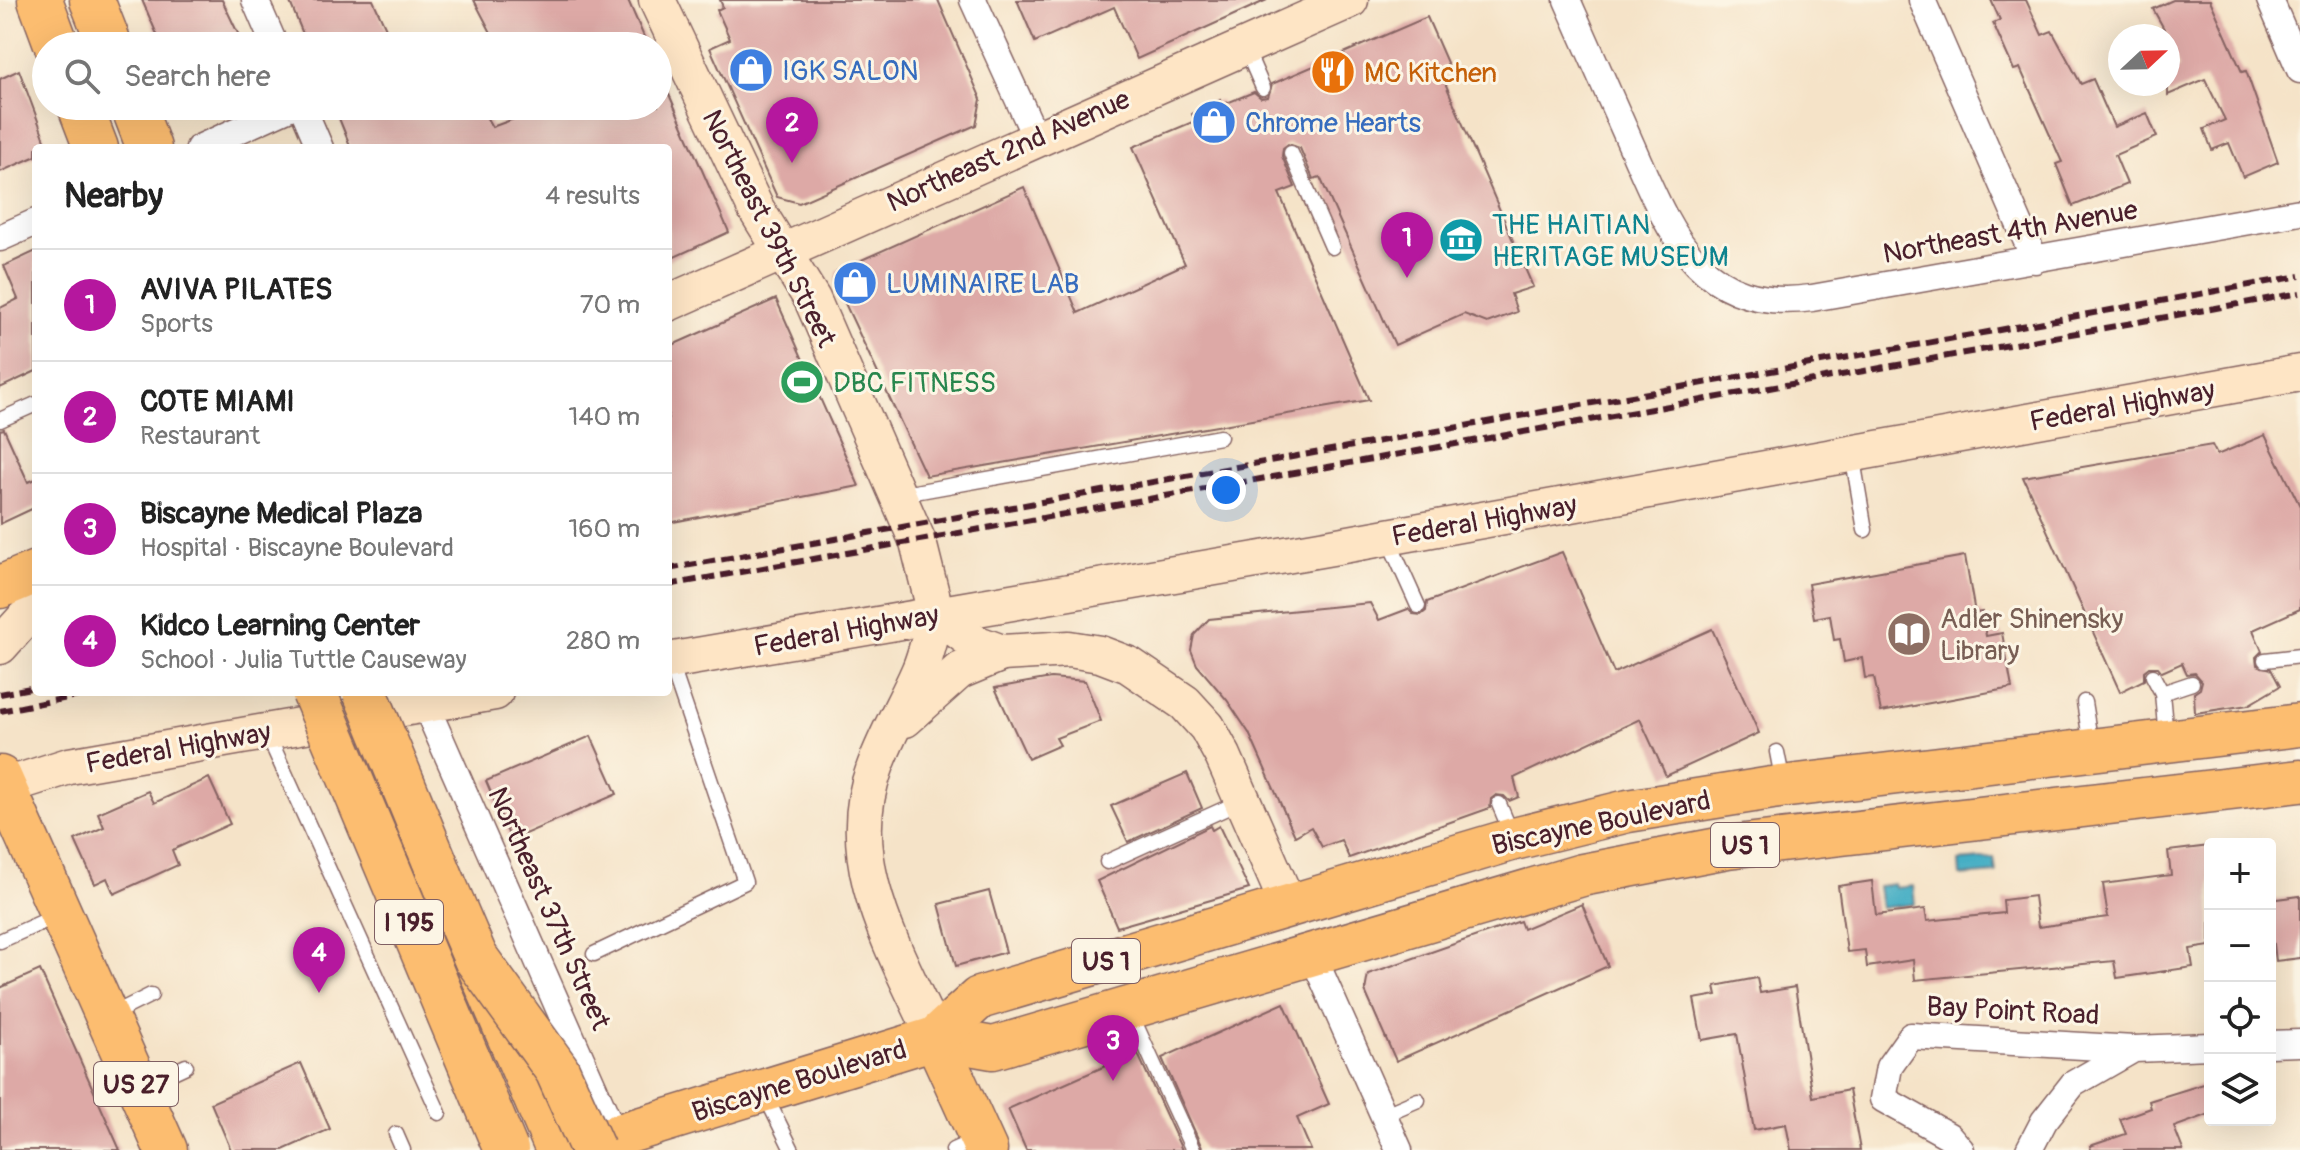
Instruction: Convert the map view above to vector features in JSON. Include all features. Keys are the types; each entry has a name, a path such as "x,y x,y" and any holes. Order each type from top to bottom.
{"highway":[{"path":"40,0 52,32"},
{"path":"92,0 105,32"},
{"path":"85,120 94,144"},
{"path":"138,120 147,144"},
{"name":"I 195","path":"316,696 506,1150"},
{"name":"I 195","path":"367,696 558,1150"},
{"path":"476,958 613,1143"}],"main road":[{"path":"0,587 32,574"},
{"name":"Biscayne Boulevard","path":"570,1150 613,1143 763,1091 935,1038 979,998 1289,907 1506,822 1628,811 1781,770 2092,751 2300,725"},
{"name":"Biscayne Boulevard","path":"935,1038 993,1048 1517,893 1651,860 1728,847 2300,781"},
{"name":"US 27","path":"2,784 166,1150"},
{"path":"1312,954 1330,927 1563,858 1628,811"},
{"path":"935,1038 973,1146"}],"street":[{"path":"255,0 269,32"},
{"name":"Northeast 39th Street","path":"657,0 756,209 812,299 918,542 936,614"},
{"path":"973,0 1036,138"},
{"name":"Northeast 4th Avenue","path":"1567,0 1672,234 1701,270 1733,290 1765,300 1789,301 2300,212"},
{"path":"1922,0 2035,260"},
{"path":"2270,0 2300,70"},
{"name":"Northeast 2nd Avenue","path":"672,301 1245,46 1329,4"},
{"path":"208,144 261,120"},
{"path":"308,120 318,144"},
{"path":"0,238 32,224"},
{"name":"Federal Highway","path":"672,660 1387,537 2300,373"},
{"path":"0,646 32,610"},
{"path":"935,1038 871,890 863,852 869,783 920,670 936,614 975,643 1002,653"},
{"path":"890,734 928,695 959,671 1002,653 1069,649 1100,654 1129,665 1185,703 1207,727 1289,907"},
{"name":"Federal Highway","path":"2,784 69,766 475,696"},
{"name":"Northeast 37th Street","path":"426,706 613,1143"},
{"path":"1312,954 1399,1150"},
{"name":"Bay Point Road","path":"1961,1150 1949,1136 1883,1099 1889,1067 1911,1036 2134,1049 2204,1046"},
{"path":"2276,1044 2300,1043"},
{"name":"Bay Point Road","path":"2029,1150 2044,1121 2073,1084 2134,1049"}],"lane":[{"path":"1245,46 1263,88"},
{"path":"1291,153 1332,247"},
{"path":"0,420 32,406"},
{"path":"897,495 1220,437"},
{"path":"1851,453 1865,530"},
{"path":"1387,537 1418,606"},
{"path":"2265,660 2300,656"},
{"path":"594,954 745,882 672,670"},
{"path":"2153,676 2162,693 2167,742"},
{"path":"2162,693 2192,683"},
{"path":"2084,702 2092,751"},
{"path":"266,731 439,1113"},
{"path":"1107,862 1243,801"},
{"path":"0,941 61,914"},
{"path":"107,1017 151,995"},
{"path":"1129,1008 1193,1150"},
{"path":"138,1088 186,1066"},
{"path":"763,1091 792,1150"},
{"path":"1383,1115 1418,1100"},
{"path":"396,1134 403,1150"}],"water":[{"path":"1994,858 1996,873 1960,876 1959,861"},
{"path":"1894,884 1895,888 1913,886 1915,904 1881,908 1878,886"}],"building":[{"path":"142,0 222,0 237,32 156,32"},
{"path":"289,0 373,0 388,32 302,32"},
{"path":"474,0 628,0 642,32 491,32"},
{"path":"720,0 938,0 981,99 976,125 799,203 777,197 710,48 730,39 717,10 723,7"},
{"path":"1017,0 1267,0 1137,59 1114,7 1035,42"},
{"path":"1991,0 2026,0 2042,35 2052,31 2081,84 2093,79 2114,127 2147,113 2157,137 2115,155 2127,184 2073,206 2056,164 2062,162 2020,68 2014,70 1993,23 2000,20"},
{"path":"2173,0 2210,0 2242,72 2246,71 2278,162 2243,177 2229,143 2212,150 2204,129 2225,120 2205,79 2180,90 2180,24 2161,24 2153,9"},
{"path":"1427,17 1448,65 1439,69 1533,287 1511,294 1517,312 1487,323 1464,314 1395,345 1320,177 1313,179 1300,148 1288,144 1283,148 1282,156 1295,187 1279,193 1369,400 926,476 835,282 837,271 1024,187 1078,313 1185,264 1133,147 1195,121 1192,114 1220,100 1222,105 1254,92 1261,98 1268,97 1272,84"},
{"path":"19,70 32,105 32,120 38,120 47,144 32,144 32,158 0,172 0,79"},
{"path":"672,101 729,232 672,258 672,144 349,144 340,120 488,120 492,127 511,120 672,120"},
{"path":"32,253 32,373 0,388 0,308 18,299 4,266"},
{"path":"776,299 859,486 672,522 672,345"},
{"path":"4,429 28,482 32,480 32,509 0,524 0,430"},
{"path":"2265,435 2300,506 2300,609 2253,630 2262,651 2256,657 2257,665 2271,669 2280,686 2248,705 2195,713 2194,693 2200,689 2202,681 2195,673 2187,674 2182,663 2162,672 2158,667 2149,667 2144,671 2144,680 2120,692 2023,477 2212,445 2217,455"},
{"path":"1562,552 1614,673 1712,629 1759,733 1666,776 1640,719 1514,778 1519,797 1509,801 1504,796 1496,795 1491,799 1490,808 1349,858 1341,840 1322,847 1311,827 1295,836 1249,733 1227,700 1197,665 1191,650 1194,635 1209,619 1370,603 1379,620 1408,609 1413,614 1421,615 1426,611 1427,602"},
{"name":"Adler Shinensky Library","path":"1965,556 1975,613 1982,612 1986,636 2002,633 2012,688 1881,712 1874,677 1865,678 1862,658 1844,662 1840,639 1834,640 1830,615 1814,618 1808,584"},
{"path":"1051,678 1085,681 1101,721 1056,738 1060,745 1028,759 995,688"},
{"path":"591,736 617,794 511,840 486,781"},
{"path":"1187,773 1202,808 1128,842 1111,806"},
{"path":"209,778 230,824 172,850 178,865 114,894 107,878 95,884 75,840 104,827 98,813 148,791 154,803"},
{"path":"1210,826 1212,830 1219,826 1249,889 1117,927 1097,881"},
{"path":"2204,847 2204,947 2190,949 2193,967 2117,978 2114,961 1915,980 1913,960 1867,967 1865,950 1847,952 1838,886 1872,881 1876,915 1925,909 1927,921 2004,913 2003,900 2034,896 2038,927 2108,917 2103,884 2171,875 2168,851"},
{"path":"989,891 1006,952 956,966 939,904"},
{"path":"2300,896 2300,958 2276,961 2276,899"},
{"path":"1582,904 1608,966 1396,1061 1365,991 1368,974 1520,921 1523,929"},
{"path":"40,970 120,1150 0,1150 0,988"},
{"path":"1757,978 1760,993 1795,987 1813,1097 1849,1090 1860,1150 1791,1150 1786,1124 1754,1130 1737,1034 1702,1040 1694,999 1717,995 1715,986"},
{"path":"1284,1003 1329,1104 1297,1118 1311,1150 1203,1150 1162,1058"},
{"path":"1137,1052 1182,1150 1026,1150 1008,1109"},
{"path":"301,1063 330,1129 283,1150 231,1150 211,1103"},
{"path":"2204,1084 2204,1116 2174,1127 2183,1150 2091,1150 2090,1146 2126,1134 2120,1119 2151,1108 2149,1101"}],"railway":[{"path":"672,568 2300,276"},
{"path":"672,584 2300,293"},
{"path":"0,694 32,688"},
{"path":"0,711 77,696"}],"place":[{"name":"IGK SALON","path":"751,70"},
{"name":"MC Kitchen","path":"1333,72"},
{"name":"Chrome Hearts","path":"1214,122"},
{"name":"COTE MIAMI","path":"792,163"},
{"name":"THE HAITIAN HERITAGE MUSEUM","path":"1461,240"},
{"name":"AVIVA PILATES","path":"1407,278"},
{"name":"LUMINAIRE LAB","path":"855,283"},
{"name":"DBC FITNESS","path":"802,382"},
{"name":"Adler Shinensky Library","path":"1909,634"},
{"name":"Kidco Learning Center","path":"319,993"},
{"name":"Biscayne Medical Plaza","path":"1113,1081"}]}
